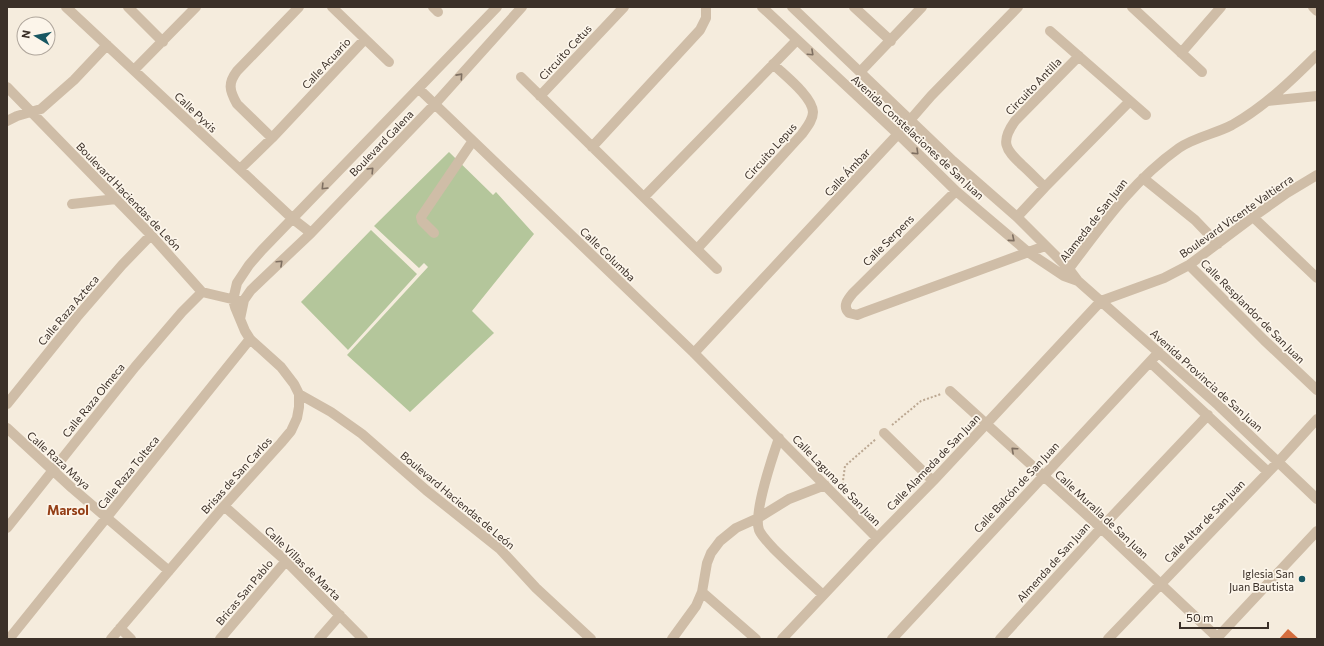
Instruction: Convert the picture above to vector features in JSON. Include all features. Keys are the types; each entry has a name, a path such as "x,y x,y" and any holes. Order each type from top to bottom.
{"street":[{"name":"Calle Pyxis","path":"66,7 293,219 311,233"},
{"path":"128,7 163,42"},
{"path":"134,70 196,7"},
{"path":"272,138 237,104 233,97 230,84 237,70 299,7"},
{"name":"Calle Acuario","path":"240,169 272,138 365,39 332,7"},
{"name":"Boulevard Galena","path":"233,300 238,283 249,265 262,250 497,7"},
{"name":"Boulevard Galena","path":"244,302 251,290 311,233 434,105 522,7"},
{"name":"Circuito Cetus","path":"624,7 540,96 717,269"},
{"path":"592,147 700,30 706,18 706,7"},
{"name":"Avenida Constelaciones de San Juan","path":"762,7 898,134 956,191 1028,252 1067,273"},
{"name":"Avenida Constelaciones de San Juan","path":"792,7 953,161 1017,217 1045,246 1067,273"},
{"path":"854,7 891,41"},
{"path":"860,72 922,7"},
{"name":"Calle Ámbar","path":"694,354 898,134 931,96 1018,7"},
{"path":"1132,7 1202,72"},
{"path":"1181,53 1221,7"},
{"path":"1313,7 1317,10"},
{"path":"1050,31 1146,115"},
{"path":"365,39 389,62"},
{"path":"644,197 797,40"},
{"path":"7,122 17,116 41,109 74,80 107,45"},
{"name":"Alameda de San Juan","path":"1067,273 1119,203 1143,178 1181,147 1207,134 1232,125 1268,101 1299,74 1317,55"},
{"name":"Circuito Antilla","path":"1045,187 1009,153 1006,145 1006,136 1015,120 1079,56"},
{"name":"Circuito Lepus","path":"697,249 802,134 810,123 813,112 810,102 802,92 773,64"},
{"path":"521,77 540,96"},
{"name":"Boulevard Haciendas de León","path":"7,88 151,235 202,292"},
{"name":"Calle Columba","path":"418,89 694,354 779,438"},
{"path":"1268,101 1317,96"},
{"path":"1017,217 1130,101"},
{"path":"434,233 422,221 421,217 472,142"},
{"name":"Boulevard Vicente Valtierra","path":"1101,301 1164,278 1189,265 1287,193 1317,175"},
{"path":"1143,178 1189,215 1218,244"},
{"name":"Calle Serpens","path":"956,191 853,293 847,300 845,306 846,311 849,314 862,313 1028,252"},
{"path":"72,204 116,199"},
{"path":"1253,217 1317,278"},
{"name":"Calle Raza Azteca","path":"7,404 76,317 151,235"},
{"path":"1028,252 1045,246"},
{"name":"Calle Resplandor de San Juan","path":"1189,265 1264,340 1317,390"},
{"name":"Avenida Provincia de San Juan","path":"1067,273 1101,301 1218,405 1317,500"},
{"path":"202,292 244,302 240,319"},
{"name":"Calle Raza Olmeca","path":"7,528 140,361 182,312 202,292"},
{"path":"233,300 234,307 245,332 250,339 281,367 299,394"},
{"name":"Calle Alameda de San Juan","path":"782,639 933,481 1101,301"},
{"name":"Calle Raza Tolteca","path":"9,639 250,339"},
{"name":"Calle Balcón de San Juan","path":"892,639 1159,352"},
{"path":"1150,362 1268,472"},
{"name":"Calle Muralla de San Juan","path":"950,391 1101,528 1218,639"},
{"name":"Boulevard Haciendas de León","path":"299,394 331,412 362,434 426,490 500,549 536,588 591,639"},
{"name":"Brisas de San Carlos","path":"111,639 224,506 291,431 297,418 299,394"},
{"name":"Almenda de San Juan","path":"1000,639 1101,528 1208,415"},
{"name":"Calle Altar de San Juan","path":"1108,639 1278,462 1317,419"},
{"name":"Calle Raza Maya","path":"7,428 106,518 169,571"},
{"path":"884,433 933,481"},
{"path":"779,438 769,466 758,518 758,529 785,560 823,595"},
{"name":"Calle Laguna de San Juan","path":"779,438 877,538"},
{"path":"672,639 696,606 702,592 710,553 720,541 736,528 758,518 774,506 789,498 825,485"},
{"name":"Calle Villas de Marta","path":"224,506 286,561 363,639"},
{"path":"1218,639 1317,531"},
{"name":"Bricas San Pablo","path":"220,639 286,561"},
{"path":"702,592 756,639"},
{"path":"319,639 340,614"},
{"path":"120,628 131,639"}],"green space":[{"path":"449,152 493,195 496,192 534,234 472,311 494,333 410,412 347,355 428,267 424,263 419,268 374,226"},
{"path":"371,230 417,274 348,350 301,302"}],"building":[{"path":"1288,629 1299,639 1279,639"}],"place":[{"name":"Iglesia San Juan Bautista","path":"1302,579"}],"district":[{"name":"Marsol","path":"68,510"}]}
